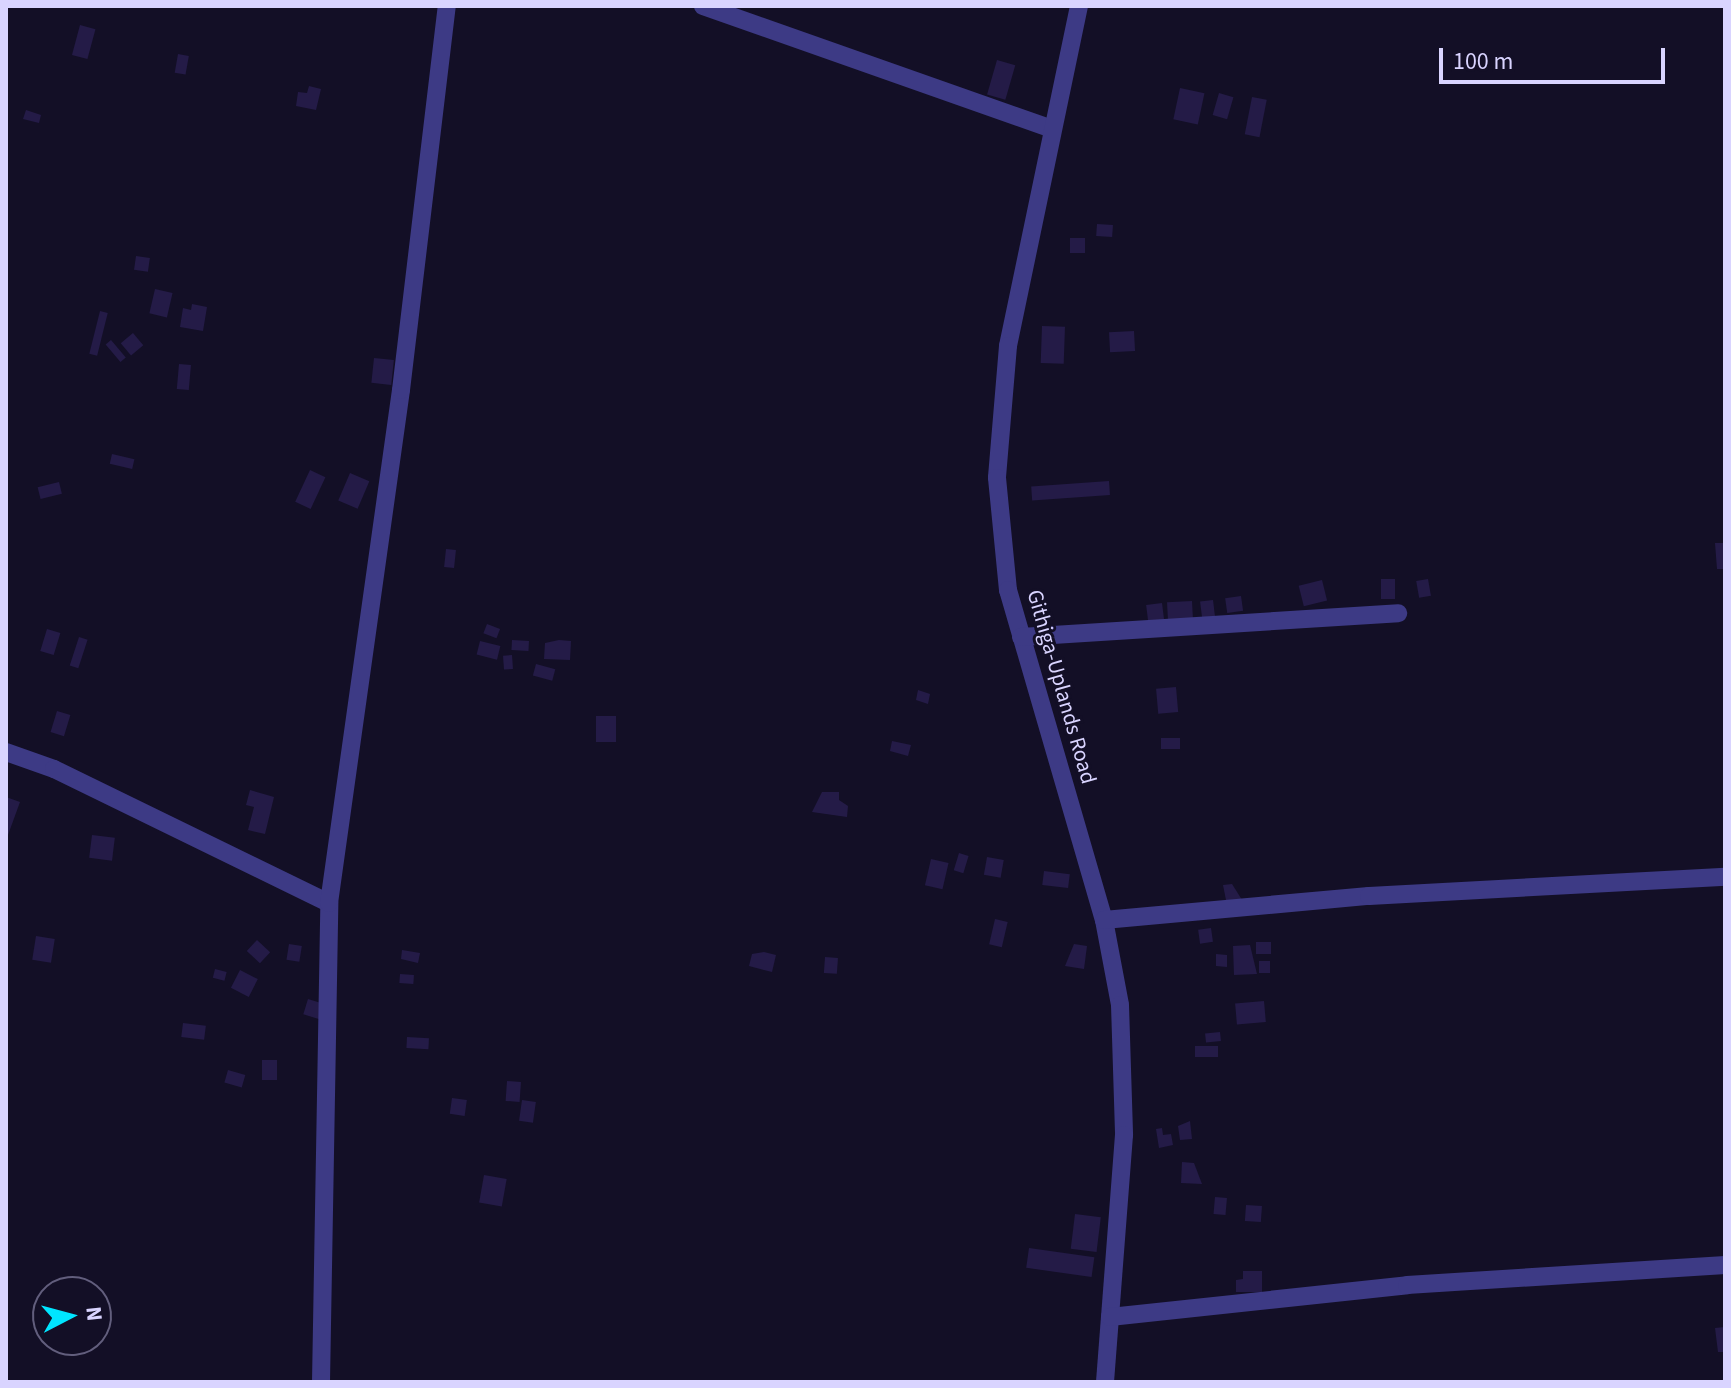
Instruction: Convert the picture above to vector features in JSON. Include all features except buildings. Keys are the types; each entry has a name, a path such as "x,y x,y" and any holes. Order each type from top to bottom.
{"street":[{"path":"321,1382 329,903 401,390 447,6"},
{"path":"703,6 1050,128"},
{"name":"Githiga-Uplands Road","path":"1079,6 1050,128 1008,346 997,478 1008,590 1104,920 1120,1005 1125,1070 1105,1382"},
{"path":"1021,637 1398,613"},
{"path":"6,752 54,769 329,903"},
{"path":"1104,920 1369,896 1725,877"},
{"path":"1110,1317 1407,1285 1725,1265"}]}
